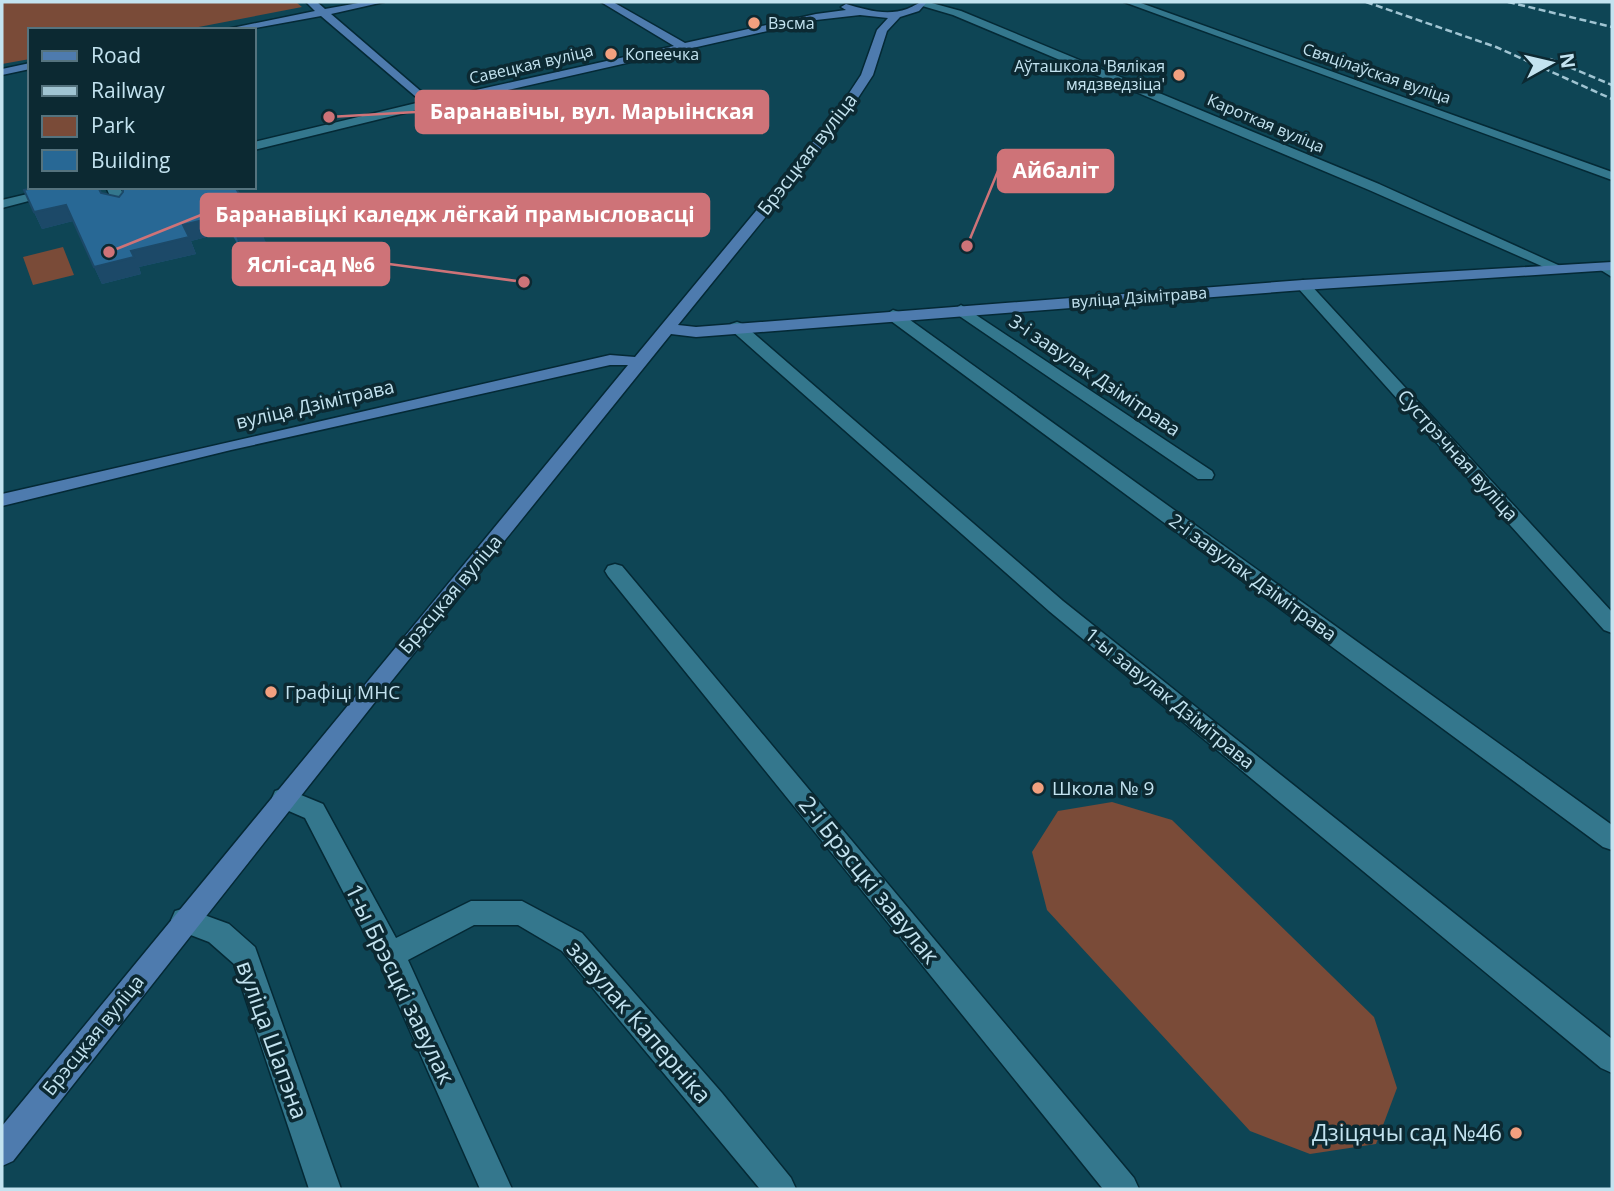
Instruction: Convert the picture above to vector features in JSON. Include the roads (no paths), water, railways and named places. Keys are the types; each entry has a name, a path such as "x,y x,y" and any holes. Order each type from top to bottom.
{"main road":[{"path":"311,2 429,104"},
{"path":"238,28 379,2"},
{"path":"606,2 684,47"},
{"path":"840,2 881,23 882,30"},
{"name":"Савецкая вуліца","path":"816,17 840,2"},
{"name":"Брэсцкая вуліца","path":"2,1150 185,920 837,121 867,75 882,30 904,12 922,2"},
{"name":"Савецкая вуліца","path":"429,104 816,17 904,12"},
{"path":"2,72 28,66"},
{"name":"вуліца Дзімітрава","path":"665,329 696,332 1303,285 1560,269 1609,269"},
{"name":"вуліца Дзімітрава","path":"2,500 231,445 610,360 623,359 638,363"}],"street":[{"name":"Кароткая вуліца","path":"922,2 957,13 1374,187 1560,269"},
{"name":"Свяцілаўская вуліца","path":"1129,2 1460,119 1612,176"},
{"name":"Кароткая вуліца","path":"904,12 957,13"},
{"path":"484,100 505,114"},
{"name":"Савецкая вуліца","path":"256,146 429,104"},
{"path":"2,204 67,189"},
{"path":"114,189 121,207"},
{"name":"Сустрэчная вуліца","path":"1303,285 1612,625"},
{"name":"3-і завулак Дзімітрава","path":"961,310 1205,475"},
{"name":"2-і завулак Дзімітрава","path":"893,315 1612,839"},
{"name":"1-ы завулак Дзімітрава","path":"737,327 1056,606 1612,1058"},
{"name":"2-і Брэсцкі завулак","path":"615,571 1123,1189"},
{"name":"1-ы Брэсцкі завулак","path":"285,798 314,811 391,955 496,1189"},
{"name":"завулак Каперніка","path":"391,955 471,913 522,912 572,942 712,1104 780,1189"},
{"name":"вуліца Шапэна","path":"185,920 219,933 245,956 325,1189"}],"railway":[{"path":"1366,2 1496,47 1612,99"},
{"path":"1508,2 1612,27"},
{"path":"1550,59 1612,85"}],"place":[{"name":"Вэсма","path":"754,23"},
{"name":"Копеечка","path":"611,54"},
{"name":"Аўташкола 'Вялікая мядзведзіца'","path":"1179,75"},
{"name":"Баранавічы, вул. Марыінская","path":"329,117"},
{"name":"Айбаліт","path":"967,246"},
{"name":"Баранавіцкі каледж лёгкай прамысловасці","path":"109,252"},
{"name":"Яслі-сад №6","path":"524,282"},
{"name":"Графіці МНС","path":"271,692"},
{"name":"Школа № 9","path":"1038,788"},
{"name":"Дзіцячы сад №46","path":"1516,1133"}]}
